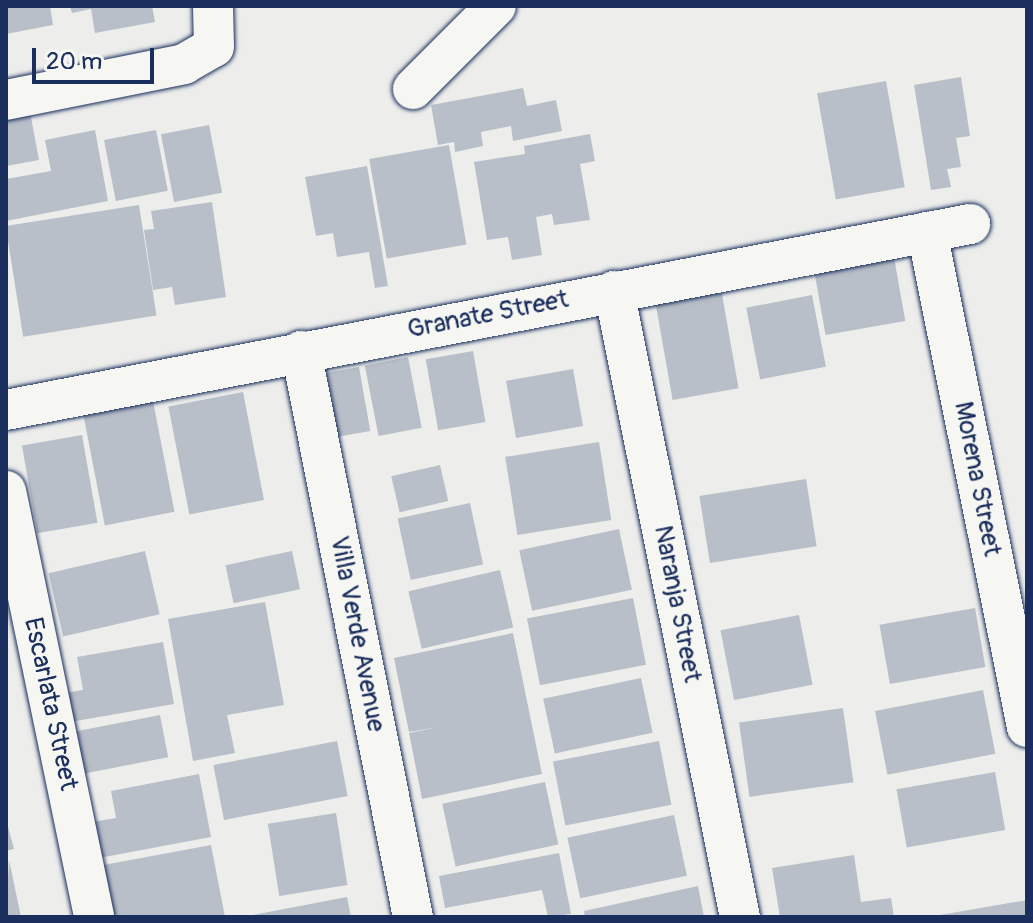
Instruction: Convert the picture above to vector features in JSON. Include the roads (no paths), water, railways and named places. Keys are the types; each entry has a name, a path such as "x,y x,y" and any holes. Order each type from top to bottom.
{"street":[{"path":"6,100 184,64 214,47 213,6"},
{"path":"413,89 496,6"},
{"name":"Granate Street","path":"6,410 970,224"},
{"name":"Morena Street","path":"927,232 1027,727"},
{"name":"Naranja Street","path":"614,291 740,917"},
{"name":"Villa Verde Avenue","path":"301,351 413,917"},
{"name":"Escarlata Street","path":"6,491 94,917"}]}
